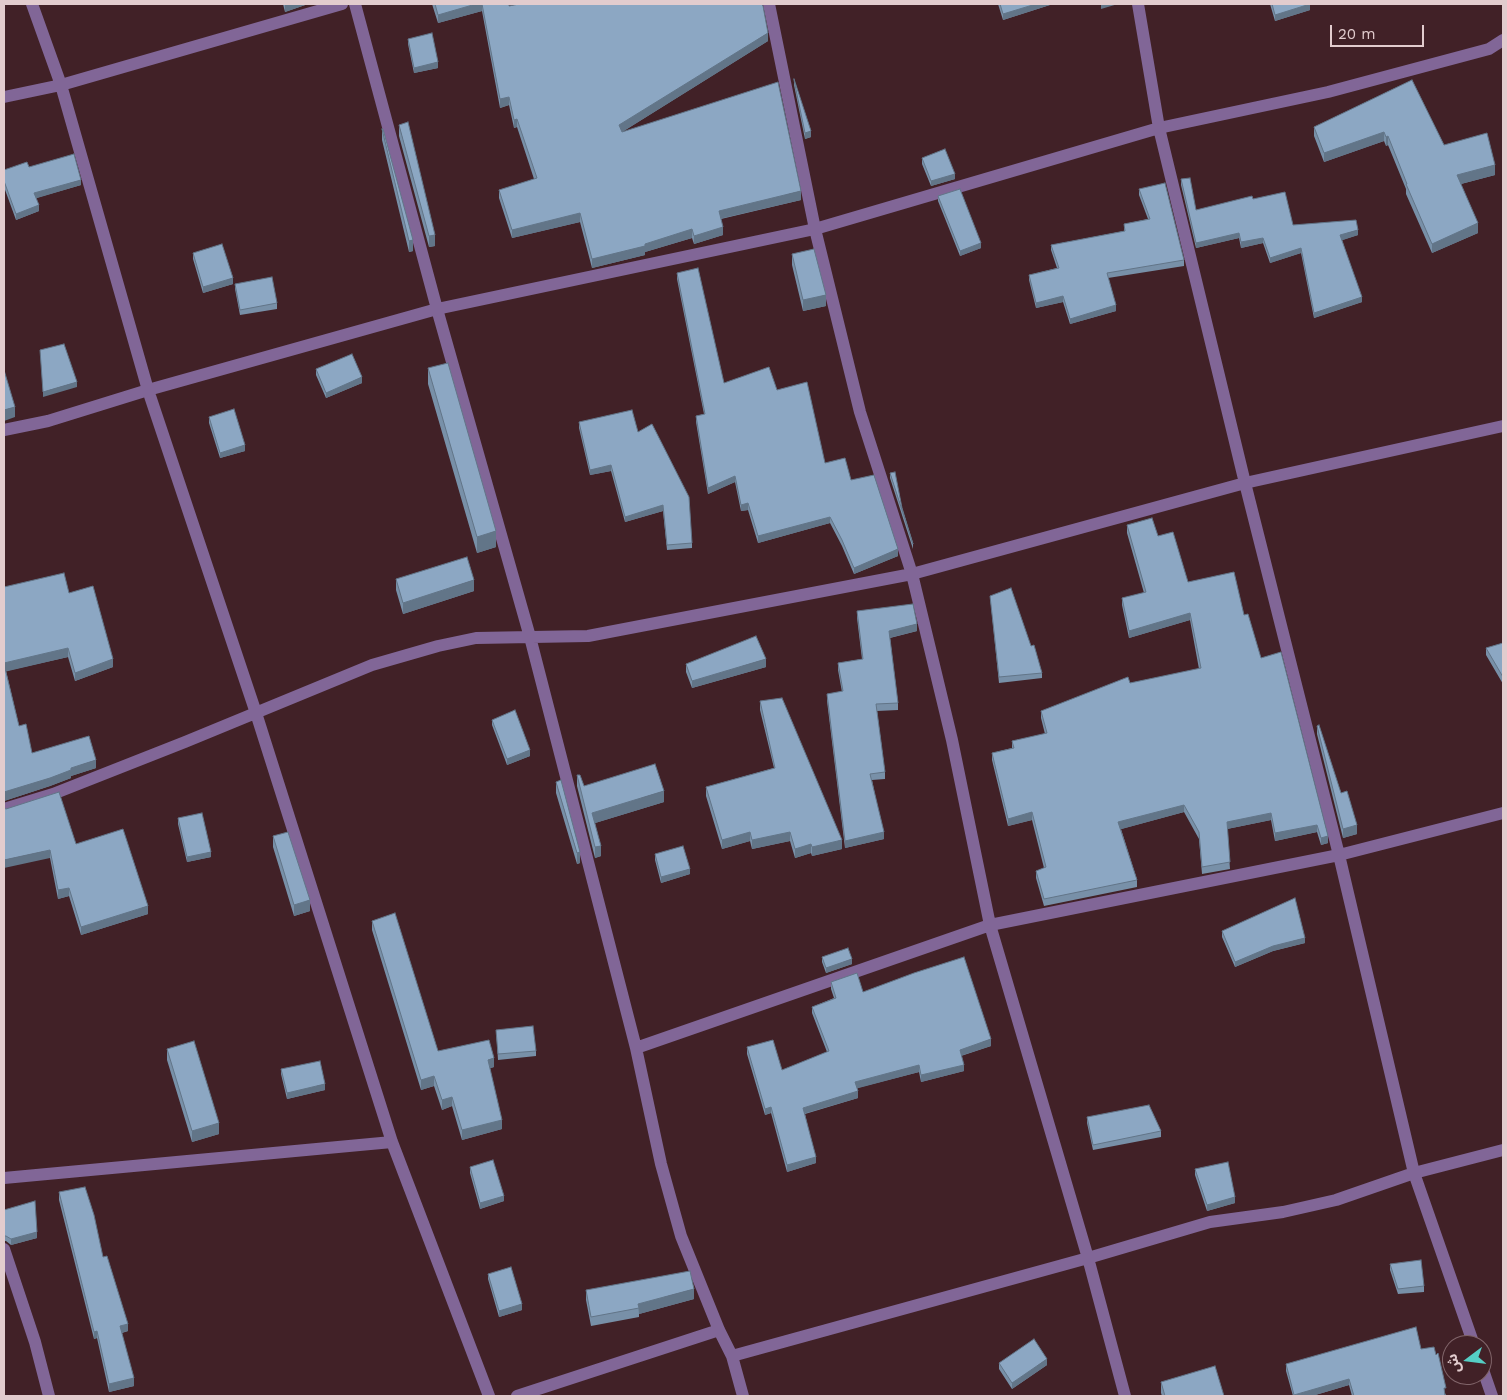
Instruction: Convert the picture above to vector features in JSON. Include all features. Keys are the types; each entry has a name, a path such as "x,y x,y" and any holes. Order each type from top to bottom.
{"street":[{"path":"32,4 61,85 148,390 256,713 392,1142 489,1396"},
{"path":"4,97 61,85 342,4"},
{"path":"355,4 437,309 530,637 636,1048 661,1164 681,1236 732,1356 743,1396"},
{"path":"769,4 815,230 860,412 912,574 952,740 990,925 1088,1258 1125,1396"},
{"path":"1138,4 1159,128 1414,1172 1471,1335"},
{"path":"4,430 48,421 148,390 437,309 815,230 1159,128 1328,92 1489,49 1503,40"},
{"path":"4,809 53,794 372,665 438,646 476,638 588,636 912,574 1245,483 1503,426"},
{"path":"636,1048 990,925 1338,855 1503,813"},
{"path":"4,1178 392,1142"},
{"path":"732,1356 1088,1258 1210,1222 1283,1212 1336,1200 1414,1172 1503,1150"},
{"path":"4,1249 49,1396"},
{"path":"517,1396 720,1330"}],"building":[{"path":"435,4 476,4 438,15"},
{"path":"482,4 509,4 509,6 519,4 761,4 768,33 619,125 622,132 778,82 801,191 719,211 723,227 694,236 692,229 645,244 645,246 592,259 580,213 512,230 499,190 537,178 517,119 514,120 509,97 500,99"},
{"path":"1000,4 1036,4 1003,14"},
{"path":"1272,4 1310,4 1275,15"},
{"path":"432,33 438,62 414,68 408,39"},
{"path":"794,80 811,131 805,133"},
{"path":"1412,80 1444,145 1487,133 1495,165 1457,175 1478,223 1432,244 1388,136 1386,137 1384,132 1324,153 1314,127"},
{"path":"408,122 435,235 429,236 399,125"},
{"path":"383,129 413,240 409,241"},
{"path":"945,149 955,174 931,181 922,158"},
{"path":"74,154 81,180 34,193 39,205 16,214 4,181 4,170 27,162 29,167"},
{"path":"1190,178 1196,210 1252,196 1253,199 1285,192 1293,225 1356,220 1358,230 1340,235 1362,297 1314,313 1301,248 1270,258 1263,238 1241,242 1239,233 1196,243 1181,179"},
{"path":"1165,183 1184,260 1107,273 1116,305 1070,319 1063,296 1036,303 1029,275 1059,268 1051,245 1125,231 1124,224 1150,219 1139,189"},
{"path":"960,189 981,243 960,251 938,196"},
{"path":"222,244 233,278 203,287 193,253"},
{"path":"814,249 826,295 803,300 792,254"},
{"path":"698,268 724,383 769,367 777,390 807,382 825,463 845,458 851,480 874,475 898,549 854,568 830,517 758,536 748,503 741,505 735,476 708,488 696,416 705,414 677,273"},
{"path":"272,277 277,303 240,310 235,284"},
{"path":"64,344 77,382 43,392 40,350"},
{"path":"352,354 362,377 326,393 316,369"},
{"path":"448,363 496,531 477,537 428,368"},
{"path":"4,370 15,407 4,410"},
{"path":"234,409 245,445 220,453 209,417"},
{"path":"632,410 638,432 652,424 689,497 692,543 667,545 663,505 625,517 611,465 590,470 579,422"},
{"path":"895,472 902,508 913,544 890,473"},
{"path":"1152,518 1158,536 1173,532 1188,582 1234,572 1244,615 1248,614 1261,658 1281,652 1328,836 1321,838 1317,825 1275,833 1271,813 1227,822 1230,862 1202,867 1199,832 1184,805 1118,822 1137,880 1044,899 1036,871 1046,867 1032,812 1008,819 992,753 1014,748 1012,741 1047,733 1041,711 1128,677 1130,683 1201,668 1190,613 1129,631 1122,598 1146,592 1127,525"},
{"path":"467,557 474,580 403,603 396,579"},
{"path":"64,573 69,593 93,586 113,659 75,673 68,648 4,663 4,587"},
{"path":"1011,588 1031,646 1034,645 1042,673 999,677 990,596"},
{"path":"913,604 917,624 889,631 898,703 876,704 885,772 870,774 884,832 845,841 827,694 843,691 838,663 863,659 857,611"},
{"path":"756,636 766,659 692,681 686,664"},
{"path":"1503,643 1503,677 1486,648"},
{"path":"4,664 19,726 26,724 32,753 89,736 96,760 71,768 71,770 50,778 4,792"},
{"path":"782,698 842,840 812,847 811,844 795,849 790,832 752,840 750,832 722,840 706,787 775,768 760,701"},
{"path":"515,710 530,750 507,759 492,720"},
{"path":"1319,725 1341,793 1347,791 1357,825 1343,829 1317,726"},
{"path":"655,764 664,791 592,813 601,846 595,847 577,775 580,775 584,786"},
{"path":"561,780 580,852 577,853 556,782"},
{"path":"59,792 76,844 123,829 148,906 81,927 69,888 58,890 50,850 4,860 4,808 6,809"},
{"path":"202,813 211,852 187,857 178,818"},
{"path":"288,832 310,900 294,905 273,836"},
{"path":"683,846 690,869 661,877 655,854"},
{"path":"1295,898 1305,938 1273,946 1235,962 1222,931"},
{"path":"395,913 438,1051 489,1040 494,1058 488,1060 502,1120 462,1130 452,1097 442,1100 434,1076 421,1080 372,921"},
{"path":"848,948 852,959 826,968 822,957"},
{"path":"964,957 991,1039 960,1050 964,1065 921,1075 919,1065 855,1082 858,1091 803,1108 816,1157 787,1165 771,1107 765,1109 747,1047 773,1040 782,1070 829,1051 812,1007 836,998 831,982 857,973 863,992"},
{"path":"533,1026 536,1051 498,1054 496,1030"},
{"path":"194,1041 219,1123 192,1131 167,1049"},
{"path":"320,1061 325,1084 287,1093 281,1069"},
{"path":"1149,1105 1161,1131 1093,1145 1087,1117"},
{"path":"493,1160 504,1196 480,1203 470,1167"},
{"path":"1228,1162 1235,1197 1207,1205 1195,1169"},
{"path":"85,1187 94,1215 103,1257 107,1256 128,1324 120,1326 134,1378 109,1384 97,1331 94,1332 59,1192"},
{"path":"35,1201 37,1232 11,1239 4,1236 4,1210"},
{"path":"1421,1260 1424,1286 1398,1289 1390,1264"},
{"path":"511,1267 522,1304 499,1311 488,1274"},
{"path":"690,1271 694,1289 638,1304 639,1308 591,1317 586,1290"},
{"path":"1416,1327 1421,1349 1434,1347 1436,1355 1438,1353 1442,1370 1442,1385 1445,1385 1446,1388 1444,1388 1445,1396 1354,1396 1349,1379 1294,1395 1286,1364"},
{"path":"1034,1339 1047,1359 1012,1383 999,1363"},
{"path":"1215,1366 1224,1396 1165,1396 1161,1382"}]}
